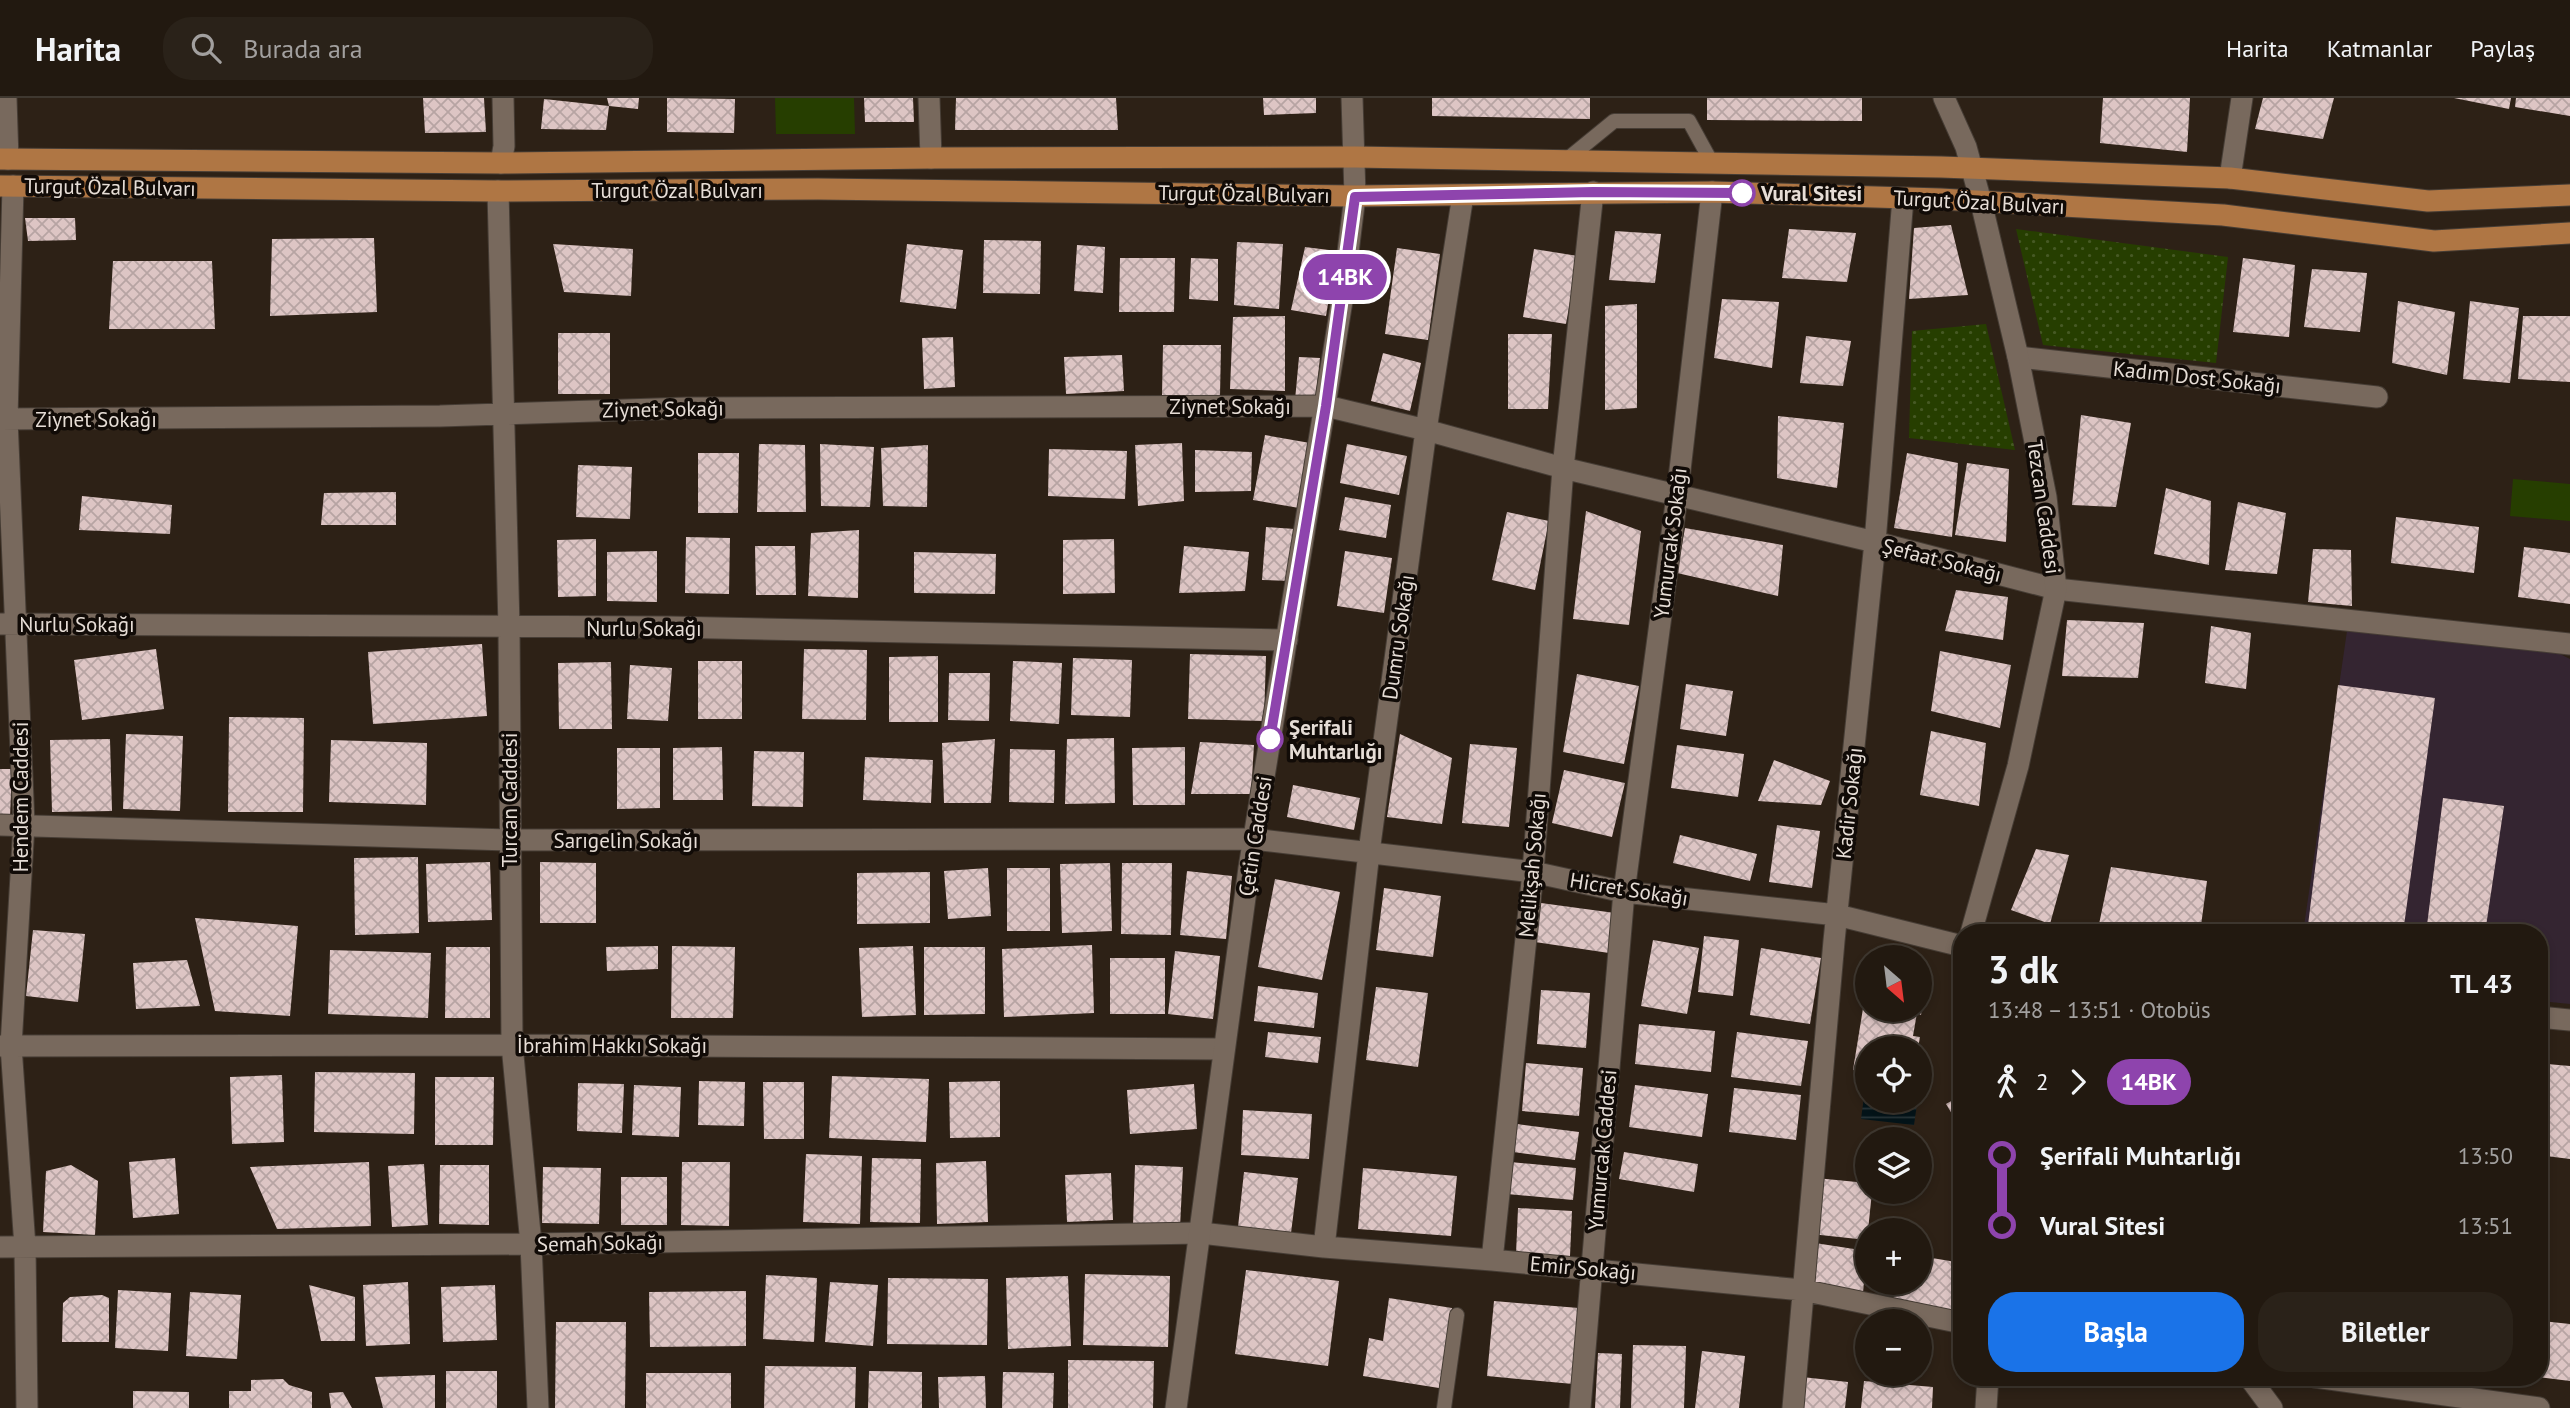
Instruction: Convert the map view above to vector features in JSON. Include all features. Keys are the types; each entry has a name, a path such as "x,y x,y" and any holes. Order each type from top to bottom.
{"main road":[{"name":"Turgut Özal Bulvarı","path":"4,159 501,163 1355,157 1971,168 2230,178 2428,201 2570,195"},
{"name":"Turgut Özal Bulvarı","path":"7,186 498,191 845,189 1355,197 1712,192 1903,198 2223,215 2434,241 2570,233"}],"street":[{"path":"4,159 6,98"},
{"path":"501,163 504,146 503,98"},
{"path":"929,98 931,158"},
{"name":"Çetin Caddesi","path":"1176,1408 1253,839 1326,406 1355,197 1352,98"},
{"path":"1944,98 1966,147 1971,168"},
{"path":"2230,178 2242,98"},
{"name":"Tezcan Caddesi","path":"1971,168 2018,357 2046,497 2056,589 2018,766 1974,924"},
{"name":"Hendem Caddesi","path":"7,186 4,419 8,624 24,824 6,1046 26,1247 27,1408"},
{"name":"Turcan Caddesi","path":"498,191 509,627 512,1045 531,1244 538,1408"},
{"path":"1563,468 1593,192"},
{"name":"Yumurcak Sokağı","path":"1624,892 1677,496 1712,192"},
{"name":"Dumru Sokağı","path":"1324,1247 1370,852 1426,430 1463,195"},
{"name":"Kadir Sokağı","path":"1793,1408 1802,1290 1875,542 1903,198"},
{"name":"Kadım Dost Sokağı","path":"2018,357 2376,397"},
{"name":"Ziynet Sokağı","path":"4,419 440,416 687,408 1326,406"},
{"name":"Şefaat Sokağı","path":"1326,406 1563,468 1875,542 2056,589 2532,644 2570,644"},
{"name":"Melikşah Sokağı","path":"1492,1260 1533,872 1563,468"},
{"name":"Nurlu Sokağı","path":"8,624 683,628 1287,640"},
{"name":"Sarıgelin Sokağı","path":"0,825 509,840 1253,839"},
{"name":"Hicret Sokağı","path":"1253,839 1533,872 1624,892 1838,915 1953,944"},
{"name":"Yumurcak Caddesi","path":"1580,1408 1624,892"},
{"path":"2548,1018 2570,1020"},
{"name":"İbrahim Hakkı Sokağı","path":"6,1046 512,1045 1224,1049"},
{"name":"Emir Sokağı","path":"1201,1233 1324,1247 1492,1260 1802,1290 1953,1320"},
{"name":"Semah Sokağı","path":"0,1247 531,1244 1201,1233"},
{"path":"1986,1408 1987,1386"},
{"path":"2256,1386 2272,1408"},
{"path":"2380,1386 2539,1408"}],"lane":[{"path":"1565,160 1614,121 1689,121 1712,163"},
{"path":"1444,1408 1457,1315"}],"shaded area":[{"path":"2347,631 2534,648 2556,652 2570,659 2570,1004 2548,1002 2548,924 2304,924"},
{"path":"1862,1113 1916,1113 1914,1125 1861,1119"}],"green space":[{"path":"775,98 854,98 855,134 776,134"},
{"path":"2016,229 2228,257 2216,363 2043,345"},
{"path":"1986,324 2015,450 1909,438 1912,331"},
{"path":"2513,479 2570,484 2570,521 2510,516"}],"building":[{"path":"423,98 484,98 486,132 425,133"},
{"path":"607,98 639,98 638,109 609,106"},
{"path":"667,98 735,99 734,133 667,132"},
{"path":"864,98 913,98 914,122 865,122"},
{"path":"956,98 1116,98 1118,130 955,130"},
{"path":"1263,98 1316,98 1316,113 1264,115"},
{"path":"1432,98 1590,98 1590,119 1432,116"},
{"path":"1707,98 1862,98 1862,121 1707,120"},
{"path":"2103,98 2190,98 2187,152 2100,143"},
{"path":"2263,98 2334,98 2323,139 2255,129"},
{"path":"2454,98 2511,98 2509,109"},
{"path":"2516,98 2570,98 2570,116 2515,107"},
{"path":"544,99 609,106 606,130 541,129"},
{"path":"25,218 75,218 76,240 28,241"},
{"path":"1951,225 1968,295 1909,299 1914,228"},
{"path":"1789,229 1856,233 1847,282 1782,278"},
{"path":"1615,231 1661,234 1655,283 1609,280"},
{"path":"374,238 377,312 270,316 272,239"},
{"path":"984,240 1041,241 1040,294 983,293"},
{"path":"1237,242 1283,244 1279,309 1234,305"},
{"path":"553,244 633,249 631,296 564,292"},
{"path":"907,244 963,250 956,309 900,302"},
{"path":"1077,245 1105,247 1103,293 1074,291"},
{"path":"1305,247 1337,251 1326,316 1291,310"},
{"path":"1397,248 1440,254 1428,340 1385,334"},
{"path":"1534,249 1578,256 1566,324 1523,317"},
{"path":"1120,258 1175,258 1174,312 1119,312"},
{"path":"1191,258 1218,259 1218,301 1189,299"},
{"path":"2243,258 2295,265 2289,337 2233,332"},
{"path":"113,261 212,261 215,329 109,329"},
{"path":"2312,269 2367,273 2360,332 2304,327"},
{"path":"1722,299 1779,302 1772,368 1714,358"},
{"path":"2398,301 2455,312 2447,375 2392,363"},
{"path":"2470,301 2519,308 2510,383 2463,379"},
{"path":"1637,304 1637,408 1605,410 1605,306"},
{"path":"1285,316 1285,391 1230,389 1233,317"},
{"path":"2523,316 2570,316 2570,382 2518,379"},
{"path":"558,333 610,333 610,394 558,394"},
{"path":"1508,334 1552,334 1548,409 1508,409"},
{"path":"1806,336 1851,341 1843,386 1800,383"},
{"path":"953,337 955,387 924,389 922,338"},
{"path":"1163,345 1221,345 1220,396 1162,395"},
{"path":"1383,353 1421,363 1410,411 1371,401"},
{"path":"1122,355 1124,391 1066,394 1064,357"},
{"path":"1299,357 1320,358 1315,402 1295,400"},
{"path":"2081,415 2131,423 2116,507 2072,505"},
{"path":"1778,416 1844,423 1837,488 1777,478"},
{"path":"1265,435 1310,443 1299,508 1253,500"},
{"path":"1182,443 1184,501 1138,506 1135,445"},
{"path":"759,444 805,445 806,512 757,512"},
{"path":"820,444 874,447 870,507 821,506"},
{"path":"1347,444 1407,456 1399,495 1340,483"},
{"path":"928,445 927,507 883,506 881,448"},
{"path":"1049,449 1127,451 1125,499 1048,496"},
{"path":"1195,450 1252,452 1251,491 1195,492"},
{"path":"698,453 739,453 738,513 698,513"},
{"path":"1907,453 1958,463 1952,537 1894,528"},
{"path":"1967,463 2009,469 2006,542 1955,535"},
{"path":"578,465 632,467 630,519 576,517"},
{"path":"2166,488 2211,501 2209,565 2154,554"},
{"path":"396,492 396,525 321,525 324,493"},
{"path":"82,496 172,505 170,534 79,530"},
{"path":"1345,497 1391,505 1386,538 1339,530"},
{"path":"2238,502 2286,513 2277,574 2225,570"},
{"path":"1586,511 1641,531 1629,625 1573,619"},
{"path":"1507,512 1549,521 1535,590 1492,580"},
{"path":"2396,517 2479,527 2474,573 2391,563"},
{"path":"1266,527 1295,529 1291,581 1262,580"},
{"path":"1685,528 1783,545 1778,596 1677,573"},
{"path":"859,530 858,598 808,596 811,533"},
{"path":"686,537 730,538 729,594 685,593"},
{"path":"596,539 596,596 558,597 557,540"},
{"path":"1114,539 1115,593 1063,594 1063,540"},
{"path":"755,546 795,546 796,595 756,595"},
{"path":"1184,546 1249,552 1245,591 1179,593"},
{"path":"2524,547 2570,553 2570,604 2518,597"},
{"path":"2313,549 2351,550 2352,606 2308,602"},
{"path":"657,551 657,602 607,601 607,552"},
{"path":"1345,551 1392,558 1384,613 1337,606"},
{"path":"914,552 996,554 995,594 914,593"},
{"path":"1956,590 2008,597 2003,640 1945,631"},
{"path":"2067,620 2144,623 2138,678 2062,676"},
{"path":"2211,626 2251,633 2246,689 2205,683"},
{"path":"482,644 487,716 373,724 368,652"},
{"path":"156,649 164,709 82,720 74,660"},
{"path":"804,649 867,650 866,720 802,719"},
{"path":"1940,651 2011,665 2000,728 1931,711"},
{"path":"1190,654 1266,656 1264,721 1188,719"},
{"path":"938,656 938,722 889,722 889,657"},
{"path":"1073,658 1132,660 1130,717 1071,715"},
{"path":"698,661 742,661 742,719 698,719"},
{"path":"1013,661 1062,663 1059,724 1010,721"},
{"path":"611,662 612,729 559,729 558,663"},
{"path":"630,665 672,668 668,721 627,719"},
{"path":"949,673 990,673 989,721 948,720"},
{"path":"1577,674 1639,686 1624,764 1563,752"},
{"path":"1686,684 1733,691 1726,736 1680,729"},
{"path":"2338,685 2435,698 2404,924 2308,924"},
{"path":"229,717 304,718 303,812 228,812"},
{"path":"1931,731 1986,743 1979,806 1920,795"},
{"path":"126,734 183,736 180,811 123,809"},
{"path":"1400,734 1452,758 1442,824 1387,817"},
{"path":"1114,738 1115,803 1065,804 1067,739"},
{"path":"110,739 112,811 52,812 50,740"},
{"path":"995,739 991,803 944,803 942,743"},
{"path":"331,740 427,743 426,805 329,802"},
{"path":"1200,742 1254,745 1251,794 1191,794"},
{"path":"1470,744 1517,748 1509,827 1462,823"},
{"path":"1677,745 1744,754 1738,797 1671,788"},
{"path":"722,747 723,800 673,800 673,748"},
{"path":"1185,747 1185,805 1133,805 1132,748"},
{"path":"617,748 660,748 660,808 617,809"},
{"path":"1010,749 1055,750 1054,803 1009,802"},
{"path":"754,751 804,752 803,807 752,806"},
{"path":"865,757 933,760 931,803 863,800"},
{"path":"1774,760 1830,781 1821,805 1758,801"},
{"path":"0,769 12,769 10,817 0,817"},
{"path":"1564,770 1625,783 1612,837 1552,823"},
{"path":"1293,785 1360,798 1354,830 1287,817"},
{"path":"2443,798 2504,806 2486,924 2427,924"},
{"path":"1777,825 1820,831 1812,888 1769,882"},
{"path":"1680,835 1757,854 1750,881 1673,863"},
{"path":"2036,849 2069,855 2050,924 2011,910"},
{"path":"418,857 419,933 355,935 354,858"},
{"path":"490,862 492,920 428,922 426,864"},
{"path":"540,862 596,863 596,923 540,923"},
{"path":"1110,863 1112,931 1062,933 1060,864"},
{"path":"1122,863 1172,863 1171,935 1121,934"},
{"path":"2111,867 2207,881 2201,924 2099,924"},
{"path":"988,868 991,916 948,919 944,871"},
{"path":"1007,868 1050,868 1050,931 1007,931"},
{"path":"1187,871 1232,876 1226,939 1180,935"},
{"path":"930,872 930,923 857,924 857,873"},
{"path":"1275,879 1340,892 1322,980 1258,967"},
{"path":"1384,888 1441,896 1433,957 1376,950"},
{"path":"1541,903 1615,913 1609,953 1535,942"},
{"path":"195,918 298,926 290,1016 215,1011"},
{"path":"33,930 85,934 78,1002 26,996"},
{"path":"1704,936 1739,940 1733,996 1698,992"},
{"path":"1653,940 1699,948 1687,1014 1641,1006"},
{"path":"1092,945 1094,1013 1004,1017 1002,949"},
{"path":"658,946 658,969 607,971 606,947"},
{"path":"672,946 735,947 733,1018 671,1018"},
{"path":"913,946 916,1015 862,1017 859,948"},
{"path":"446,947 490,947 490,1018 445,1018"},
{"path":"924,947 985,947 985,1014 924,1015"},
{"path":"1761,948 1821,958 1810,1024 1750,1015"},
{"path":"330,950 431,953 428,1018 328,1014"},
{"path":"1175,951 1220,956 1213,1019 1168,1014"},
{"path":"1110,958 1165,958 1165,1014 1110,1014"},
{"path":"187,960 200,1006 136,1009 133,963"},
{"path":"1258,986 1318,993 1314,1028 1254,1021"},
{"path":"1376,987 1428,993 1418,1067 1366,1060"},
{"path":"1541,990 1590,993 1586,1048 1537,1044"},
{"path":"1861,1022 1915,1022 1913,1036 1859,1036"},
{"path":"1639,1024 1715,1031 1711,1072 1635,1064"},
{"path":"1268,1032 1321,1037 1318,1063 1265,1057"},
{"path":"1737,1032 1808,1041 1801,1086 1731,1077"},
{"path":"1526,1063 1583,1068 1579,1116 1522,1111"},
{"path":"2548,1064 2570,1066 2570,1159 2548,1156"},
{"path":"315,1072 415,1073 414,1134 314,1132"},
{"path":"282,1075 284,1142 232,1144 230,1077"},
{"path":"832,1076 929,1079 926,1142 829,1138"},
{"path":"435,1077 494,1077 493,1145 435,1145"},
{"path":"699,1081 745,1082 744,1126 698,1125"},
{"path":"1000,1081 1000,1137 950,1138 949,1082"},
{"path":"763,1082 804,1082 804,1139 764,1139"},
{"path":"578,1083 624,1084 622,1133 577,1131"},
{"path":"1194,1084 1197,1129 1130,1134 1127,1090"},
{"path":"634,1085 681,1087 679,1137 632,1135"},
{"path":"1635,1085 1708,1094 1702,1137 1629,1127"},
{"path":"1734,1088 1801,1095 1796,1140 1729,1132"},
{"path":"1953,1100 1953,1116 1946,1104"},
{"path":"1243,1110 1312,1114 1309,1159 1241,1155"},
{"path":"1517,1124 1579,1132 1575,1160 1513,1152"},
{"path":"1624,1152 1698,1164 1694,1192 1619,1179"},
{"path":"806,1154 862,1156 860,1224 803,1222"},
{"path":"175,1158 179,1214 133,1218 129,1162"},
{"path":"872,1158 921,1159 920,1223 870,1222"},
{"path":"986,1161 988,1222 937,1224 936,1163"},
{"path":"369,1162 371,1226 277,1229 250,1167"},
{"path":"682,1162 730,1162 729,1226 681,1225"},
{"path":"1510,1162 1576,1168 1573,1200 1507,1194"},
{"path":"424,1164 428,1225 392,1227 388,1166"},
{"path":"71,1165 98,1181 95,1235 43,1232 46,1171"},
{"path":"440,1165 489,1165 489,1225 439,1224"},
{"path":"1135,1165 1183,1167 1180,1227 1133,1225"},
{"path":"543,1167 601,1168 599,1224 542,1223"},
{"path":"1363,1168 1457,1176 1451,1236 1358,1229"},
{"path":"1244,1172 1298,1178 1291,1233 1238,1227"},
{"path":"1111,1173 1113,1220 1067,1222 1065,1175"},
{"path":"621,1177 667,1177 667,1225 621,1225"},
{"path":"1816,1178 1855,1182 1855,1204 1871,1204 1869,1218 1855,1218 1855,1239 1811,1234"},
{"path":"1518,1208 1572,1211 1570,1256 1516,1254"},
{"path":"1815,1243 1855,1249 1855,1292 1809,1285"},
{"path":"1932,1258 1953,1262 1953,1310 1893,1300 1894,1295 1932,1295"},
{"path":"1246,1270 1339,1281 1328,1366 1235,1354"},
{"path":"1085,1274 1170,1276 1168,1347 1083,1345"},
{"path":"766,1275 817,1278 814,1342 763,1339"},
{"path":"1068,1276 1071,1346 1008,1349 1006,1278"},
{"path":"888,1278 988,1279 987,1345 887,1344"},
{"path":"408,1282 410,1344 366,1346 363,1285"},
{"path":"830,1282 878,1285 873,1346 825,1342"},
{"path":"309,1285 355,1297 355,1341 321,1341"},
{"path":"495,1285 497,1340 443,1342 441,1287"},
{"path":"118,1290 171,1293 168,1351 115,1348"},
{"path":"746,1291 746,1346 650,1347 649,1292"},
{"path":"190,1292 241,1295 237,1359 186,1356"},
{"path":"102,1295 109,1298 109,1342 62,1342 63,1303 70,1297"},
{"path":"1389,1298 1452,1308 1439,1388 1363,1376 1369,1338 1383,1341"},
{"path":"1494,1301 1579,1308 1573,1384 1487,1376"},
{"path":"556,1322 626,1322 625,1408 555,1408"},
{"path":"2548,1322 2570,1324 2570,1381 2548,1378"},
{"path":"1633,1345 1686,1346 1684,1408 1631,1408"},
{"path":"1702,1351 1745,1356 1739,1408 1695,1408"},
{"path":"1598,1353 1622,1354 1620,1408 1595,1408"},
{"path":"1068,1360 1154,1361 1153,1408 1068,1408"},
{"path":"765,1366 856,1367 855,1408 764,1408"},
{"path":"446,1371 497,1371 497,1408 446,1408"},
{"path":"869,1371 922,1372 922,1408 868,1408"},
{"path":"1003,1372 1054,1373 1053,1408 1002,1408"},
{"path":"646,1373 731,1373 731,1408 646,1408"},
{"path":"435,1375 435,1408 383,1408 375,1377"},
{"path":"985,1376 986,1408 939,1408 938,1377"},
{"path":"1802,1377 1848,1382 1845,1408 1799,1408"},
{"path":"283,1379 289,1385 312,1392 312,1408 229,1408 229,1391 251,1391 251,1380"},
{"path":"1863,1386 1933,1387 1932,1408 1861,1408"},
{"path":"133,1391 189,1392 189,1408 133,1408"},
{"path":"343,1392 352,1408 331,1408 329,1393"}],"bus line":[{"name":"14BK","path":"1270,739 1326,406 1355,197 1593,192 1742,193"}],"place":[{"name":"Vural Sitesi","path":"1742,193"},
{"name":"Şerifali Muhtarlığı","path":"1270,739"}]}
